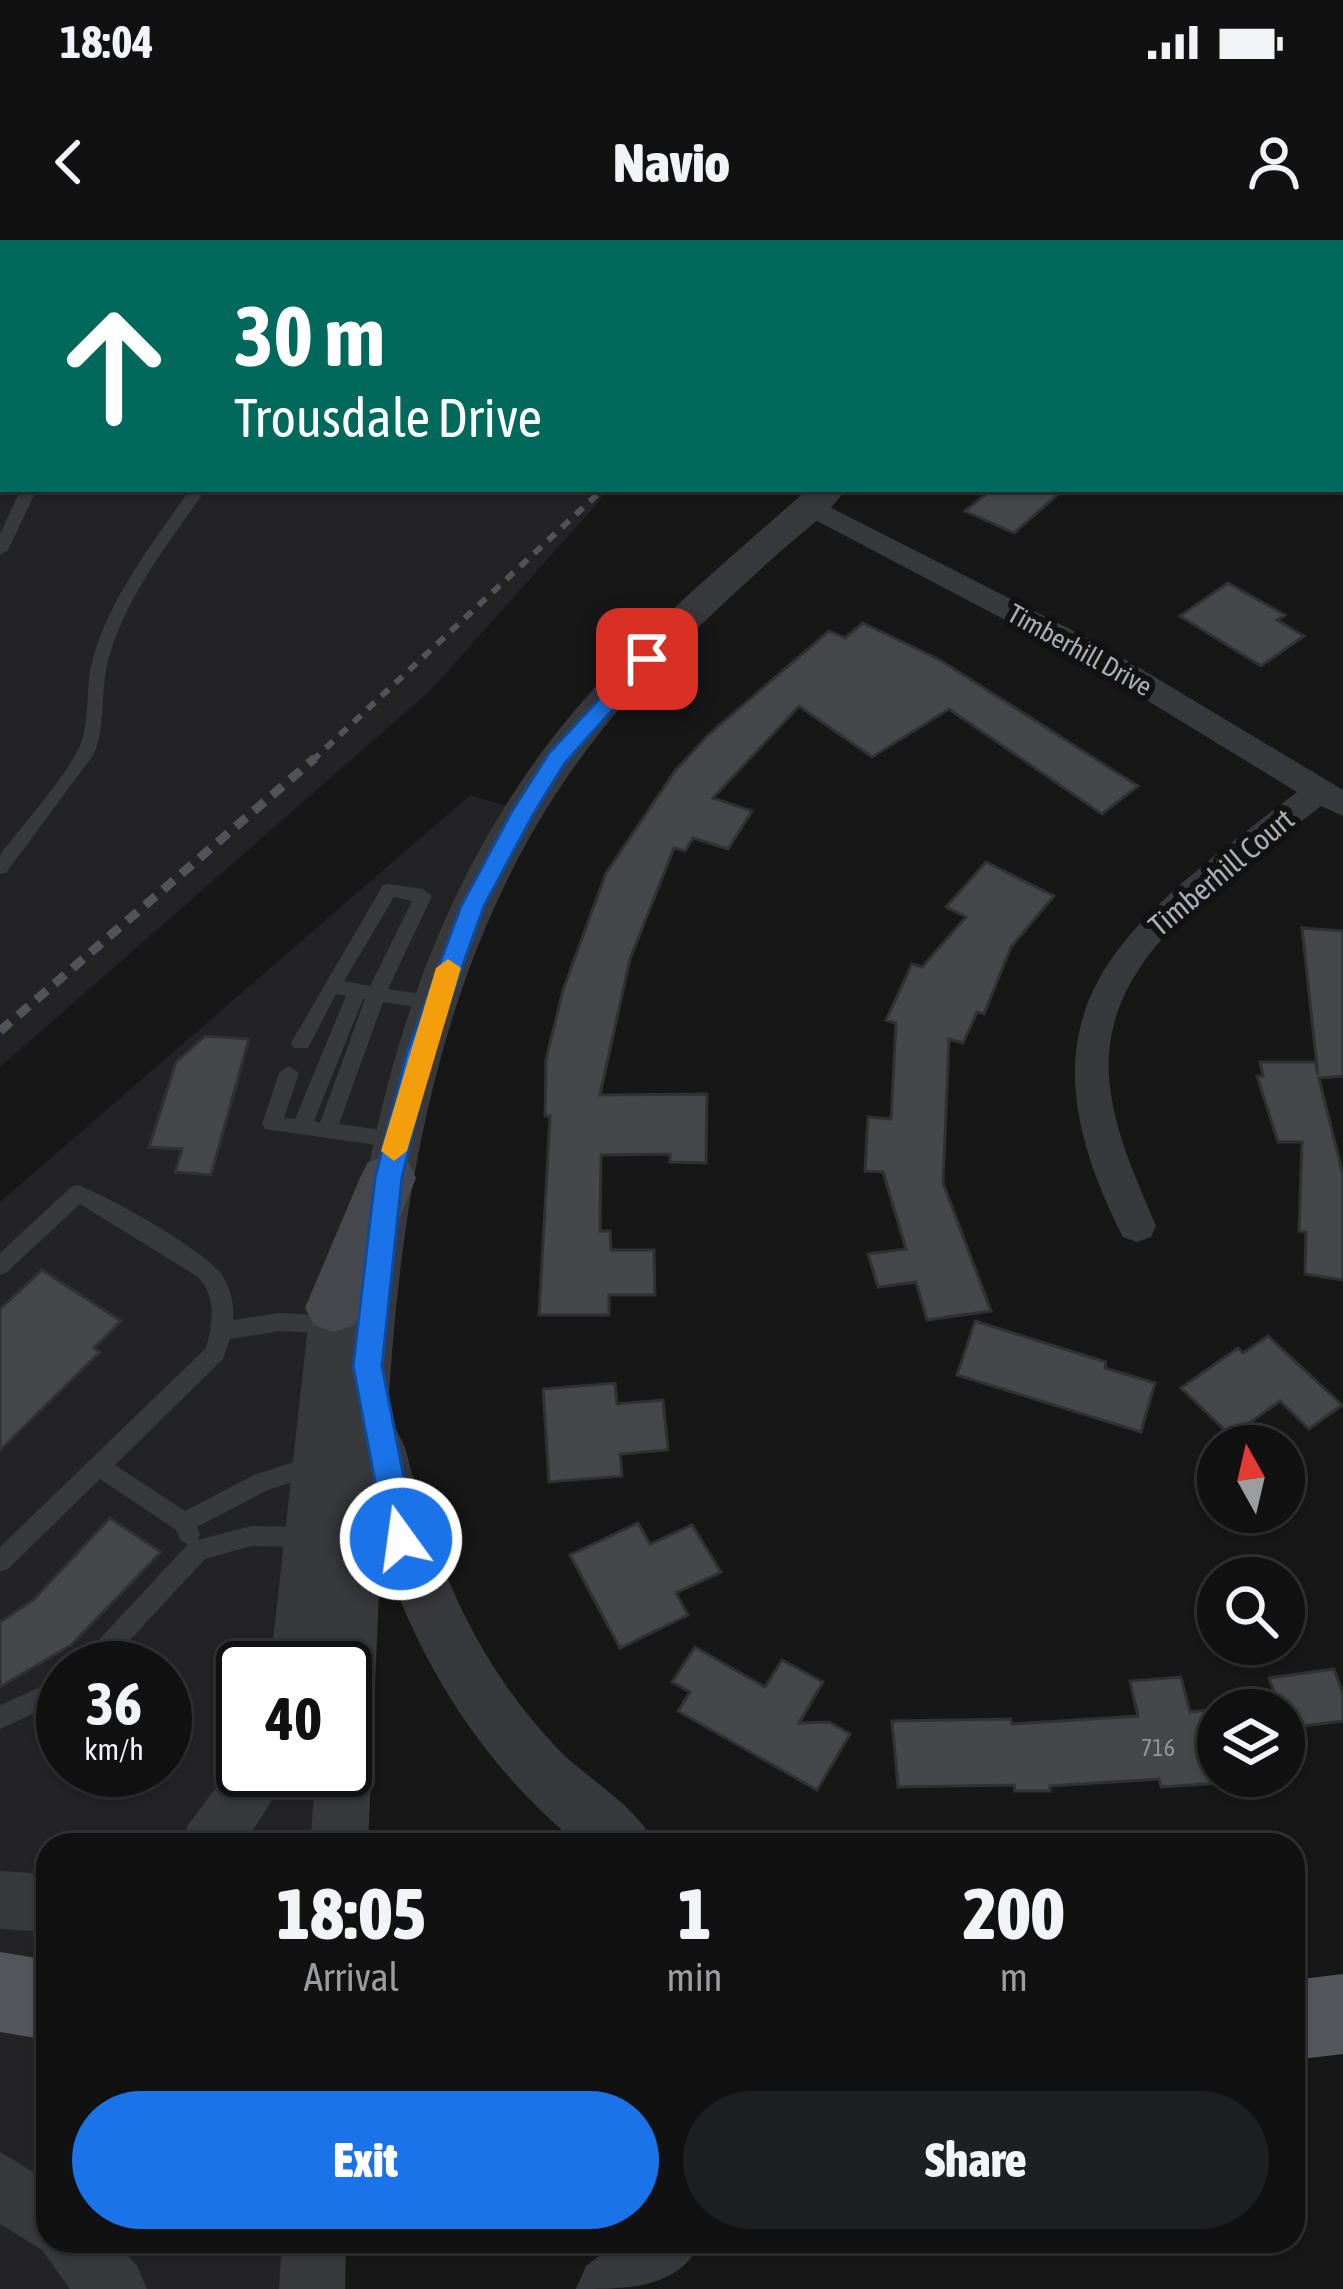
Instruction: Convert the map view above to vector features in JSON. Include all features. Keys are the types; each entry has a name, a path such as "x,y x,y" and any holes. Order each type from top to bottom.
{"main road":[{"path":"345,1319 392,1159"},
{"path":"0,1992 36,1998"},
{"path":"1305,2019 1343,2014"}],"street":[{"name":"Timberhill Drive","path":"820,494 1331,798"},
{"path":"392,1159 435,1004 488,874 557,758 647,659 820,494"},
{"name":"Timberhill Court","path":"1138,1226 1095,1129 1089,1048 1098,1010 1134,945 1331,798"},
{"path":"345,1319 367,1384 401,1539 463,1669 523,1755 560,1795 610,1833"},
{"path":"340,1641 336,1534 319,1463 345,1319"},
{"path":"305,1641 336,1534 367,1384"},
{"path":"217,1833 244,1797"},
{"path":"341,1833 343,1797"},
{"path":"0,1900 36,1902"},
{"path":"0,2184 36,2212"},
{"path":"81,2253 114,2289"},
{"path":"312,2289 314,2253"},
{"path":"608,2289 654,2253"}],"lane":[{"path":"0,550 28,492"},
{"path":"0,868 85,754 93,737 100,660 134,583 196,492"},
{"path":"301,1043 389,890 423,896 367,992 302,1127"},
{"path":"331,986 435,1004"},
{"path":"328,1130 367,992"},
{"path":"289,1073 272,1124 328,1130 392,1159"},
{"path":"0,1266 78,1193 212,1275 223,1300 223,1331 215,1352 0,1562"},
{"path":"223,1331 345,1319"},
{"path":"184,1523 262,1482 319,1463"},
{"path":"100,1467 184,1523 198,1550"},
{"path":"113,1641 198,1550 251,1536 336,1534"},
{"path":"0,1717 36,1700"}],"shaded area":[{"path":"0,492 607,492 431,690 0,1067"},
{"path":"470,795 523,811 419,1052 348,1641 216,1641 216,1797 342,1797 340,1833 36,1833 36,2253 314,2253 312,2289 0,2289 0,1202"}],"building":[{"path":"988,492 1061,492 1014,533 965,511"},
{"path":"1228,583 1285,615 1277,620 1304,636 1261,666 1180,616"},
{"path":"863,623 940,660 1138,786 1102,814 949,709 872,757 799,706 713,798 752,811 728,849 693,838 685,851 674,848 630,959 600,1095 707,1094 706,1163 670,1162 670,1154 601,1155 600,1231 610,1231 611,1250 654,1250 655,1295 609,1295 609,1315 539,1315 550,1116 545,1116 546,1059 563,990 606,873 675,771 708,735 829,631 845,638"},
{"path":"986,862 1054,896 1011,947 984,1014 977,1012 963,1043 949,1039 943,1183 991,1311 927,1320 916,1282 878,1287 868,1254 906,1249 883,1172 865,1171 868,1117 891,1119 896,1023 886,1020 912,964 922,967 966,917 946,907"},
{"path":"1302,928 1343,931 1343,1076 1319,1078 1343,1175 1343,1280 1305,1274 1306,1232 1299,1231 1302,1142 1278,1142 1257,1076 1263,1076 1260,1062 1315,1062 1318,1075"},
{"path":"205,1036 249,1039 211,1175 175,1172 182,1149 149,1147 176,1062"},
{"path":"42,1270 121,1321 94,1348 100,1352 0,1450 0,1309"},
{"path":"975,1321 1106,1362 1105,1368 1155,1383 1141,1432 957,1375"},
{"path":"1268,1336 1342,1405 1309,1429 1280,1401 1246,1425 1220,1425 1181,1388 1238,1348 1243,1353"},
{"path":"615,1383 617,1404 663,1400 668,1450 620,1454 622,1476 549,1482 543,1389"},
{"path":"110,1518 161,1552 75,1641 36,1641 36,1666 0,1687 0,1622 33,1600"},
{"path":"638,1523 650,1544 692,1525 721,1572 676,1593 688,1615 620,1648 570,1555"},
{"path":"695,1647 765,1687 782,1660 823,1682 799,1723 829,1722 850,1734 817,1790 678,1711 690,1692 672,1682"},
{"path":"1334,1669 1343,1694 1343,1721 1305,1726 1305,1689 1273,1689 1269,1678"},
{"path":"1181,1677 1190,1712 1197,1711 1197,1784 1161,1787 1159,1779 1050,1786 1050,1791 1015,1791 1014,1785 898,1787 892,1721 1011,1719 1012,1724 1138,1716 1130,1681"}],"railway":[{"path":"312,761 600,492"},
{"path":"0,1031 315,758"}],"slow traffic":[{"path":"394,1151 419,1052 448,968"}],"route":[{"path":"401,1539 367,1384 388,1178 401,1116 438,994 496,859 557,758 647,659"}]}
